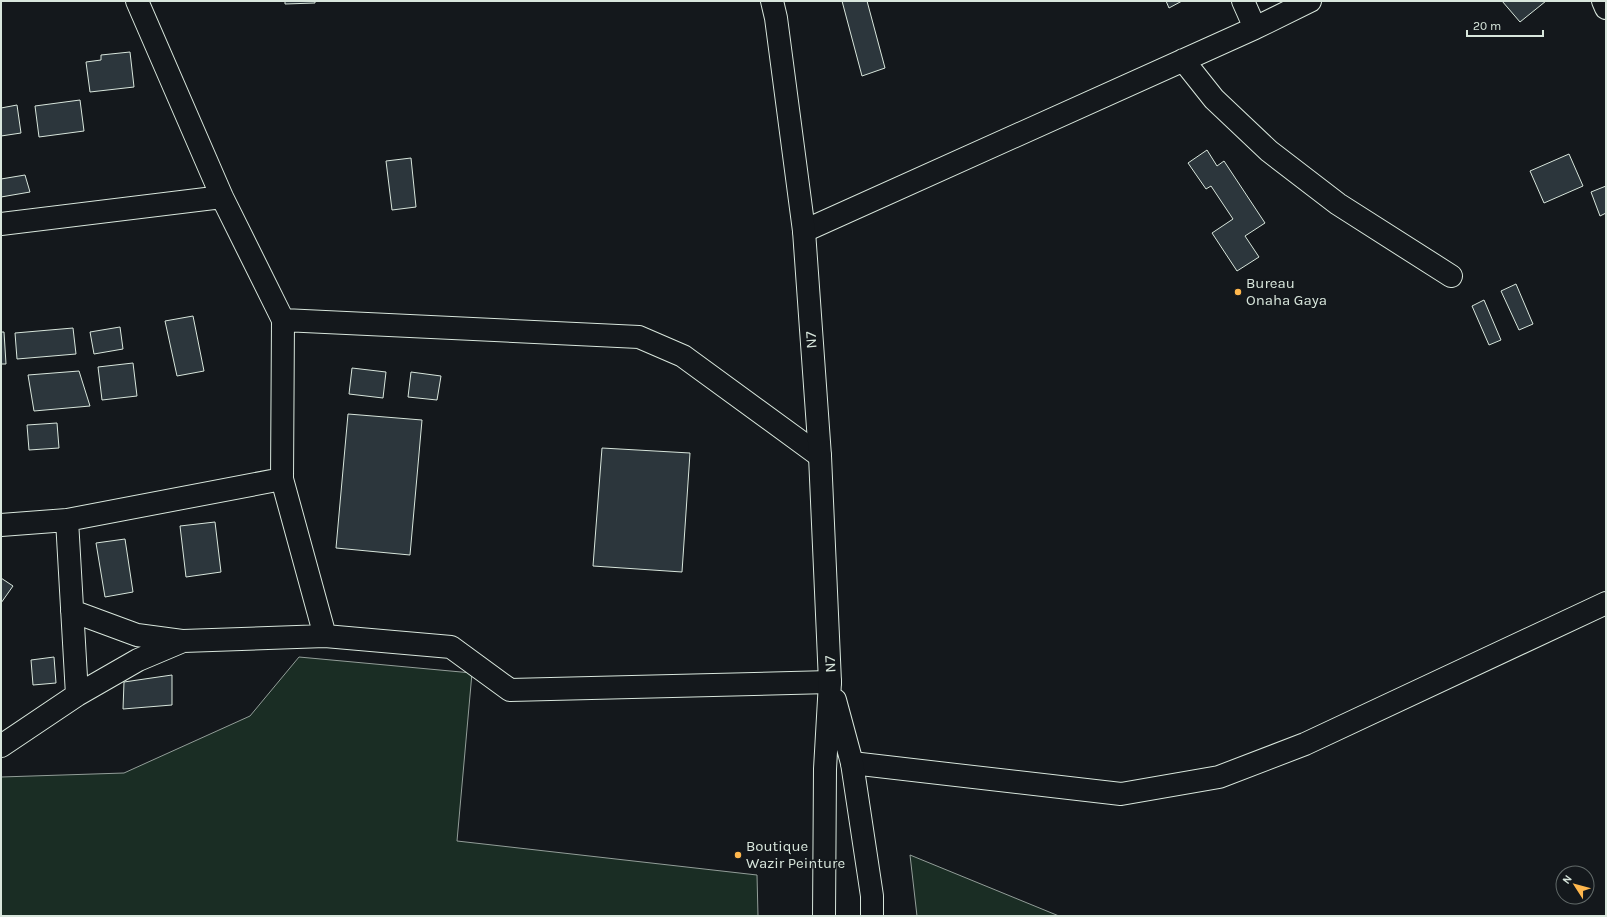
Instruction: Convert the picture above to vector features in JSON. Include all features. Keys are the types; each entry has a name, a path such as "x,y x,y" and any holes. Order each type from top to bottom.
{"street":[{"path":"137,1 222,197 283,320 282,479 324,636"},
{"name":"N7","path":"772,1 776,18 804,231 820,456 830,682"},
{"path":"1243,1 1255,28"},
{"path":"804,231 1255,28 1310,1"},
{"path":"1603,1 1606,8"},
{"path":"1183,60 1214,99 1269,151 1338,204 1451,276"},
{"path":"1,224 222,197"},
{"path":"283,320 639,337 683,356 820,456"},
{"path":"1,525 67,520 282,479"},
{"path":"67,520 77,695"},
{"path":"852,763 1121,794 1218,777 1305,744 1606,603"},
{"path":"72,611 137,635 184,642 324,636 451,647 510,690 830,682"},
{"path":"1,746 77,695 138,660 184,642"},
{"path":"830,682 852,763 872,896 872,916"},
{"path":"824,916 825,769 830,682"}],"green space":[{"path":"299,657 472,673 457,841 757,875 758,916 1,916 1,777 124,773 250,716"},
{"path":"910,855 1059,916 917,916"}],"building":[{"path":"285,1 315,1 315,3 285,4"},
{"path":"842,1 867,1 885,68 862,76"},
{"path":"1166,1 1182,1 1169,8"},
{"path":"1502,1 1546,1 1520,22"},
{"path":"130,52 134,87 90,92 86,62 101,60 101,55"},
{"path":"80,100 84,131 39,137 35,106"},
{"path":"17,105 21,133 1,136 1,108"},
{"path":"1207,150 1217,166 1224,161 1265,223 1245,236 1259,257 1237,271 1212,233 1233,219 1211,186 1206,189 1188,163"},
{"path":"1569,154 1583,186 1544,203 1530,171"},
{"path":"411,158 416,207 392,210 386,161"},
{"path":"25,175 30,192 1,197 1,179"},
{"path":"1606,186 1606,213 1600,216 1591,192"},
{"path":"1516,284 1533,324 1519,330 1501,291"},
{"path":"1484,300 1501,340 1489,345 1472,306"},
{"path":"193,316 204,371 177,376 165,321"},
{"path":"120,327 123,349 94,354 90,332"},
{"path":"73,328 76,354 17,359 15,333"},
{"path":"1,332 4,332 6,364 1,364"},
{"path":"133,363 137,396 102,400 98,367"},
{"path":"352,368 386,372 383,398 349,394"},
{"path":"79,371 90,406 34,411 28,375"},
{"path":"411,372 441,376 437,400 408,397"},
{"path":"348,414 422,420 410,555 336,548"},
{"path":"57,423 59,448 29,450 27,425"},
{"path":"602,448 690,453 682,572 593,566"},
{"path":"215,522 221,572 186,577 180,526"},
{"path":"125,539 133,592 105,597 96,543"},
{"path":"1,578 13,586 1,603"},
{"path":"54,657 56,683 33,685 31,660"},
{"path":"172,675 172,705 123,709 124,682"}],"place":[{"name":"Bureau Onaha Gaya","path":"1238,292"},
{"name":"Boutique Wazir Peinture","path":"738,855"}]}
